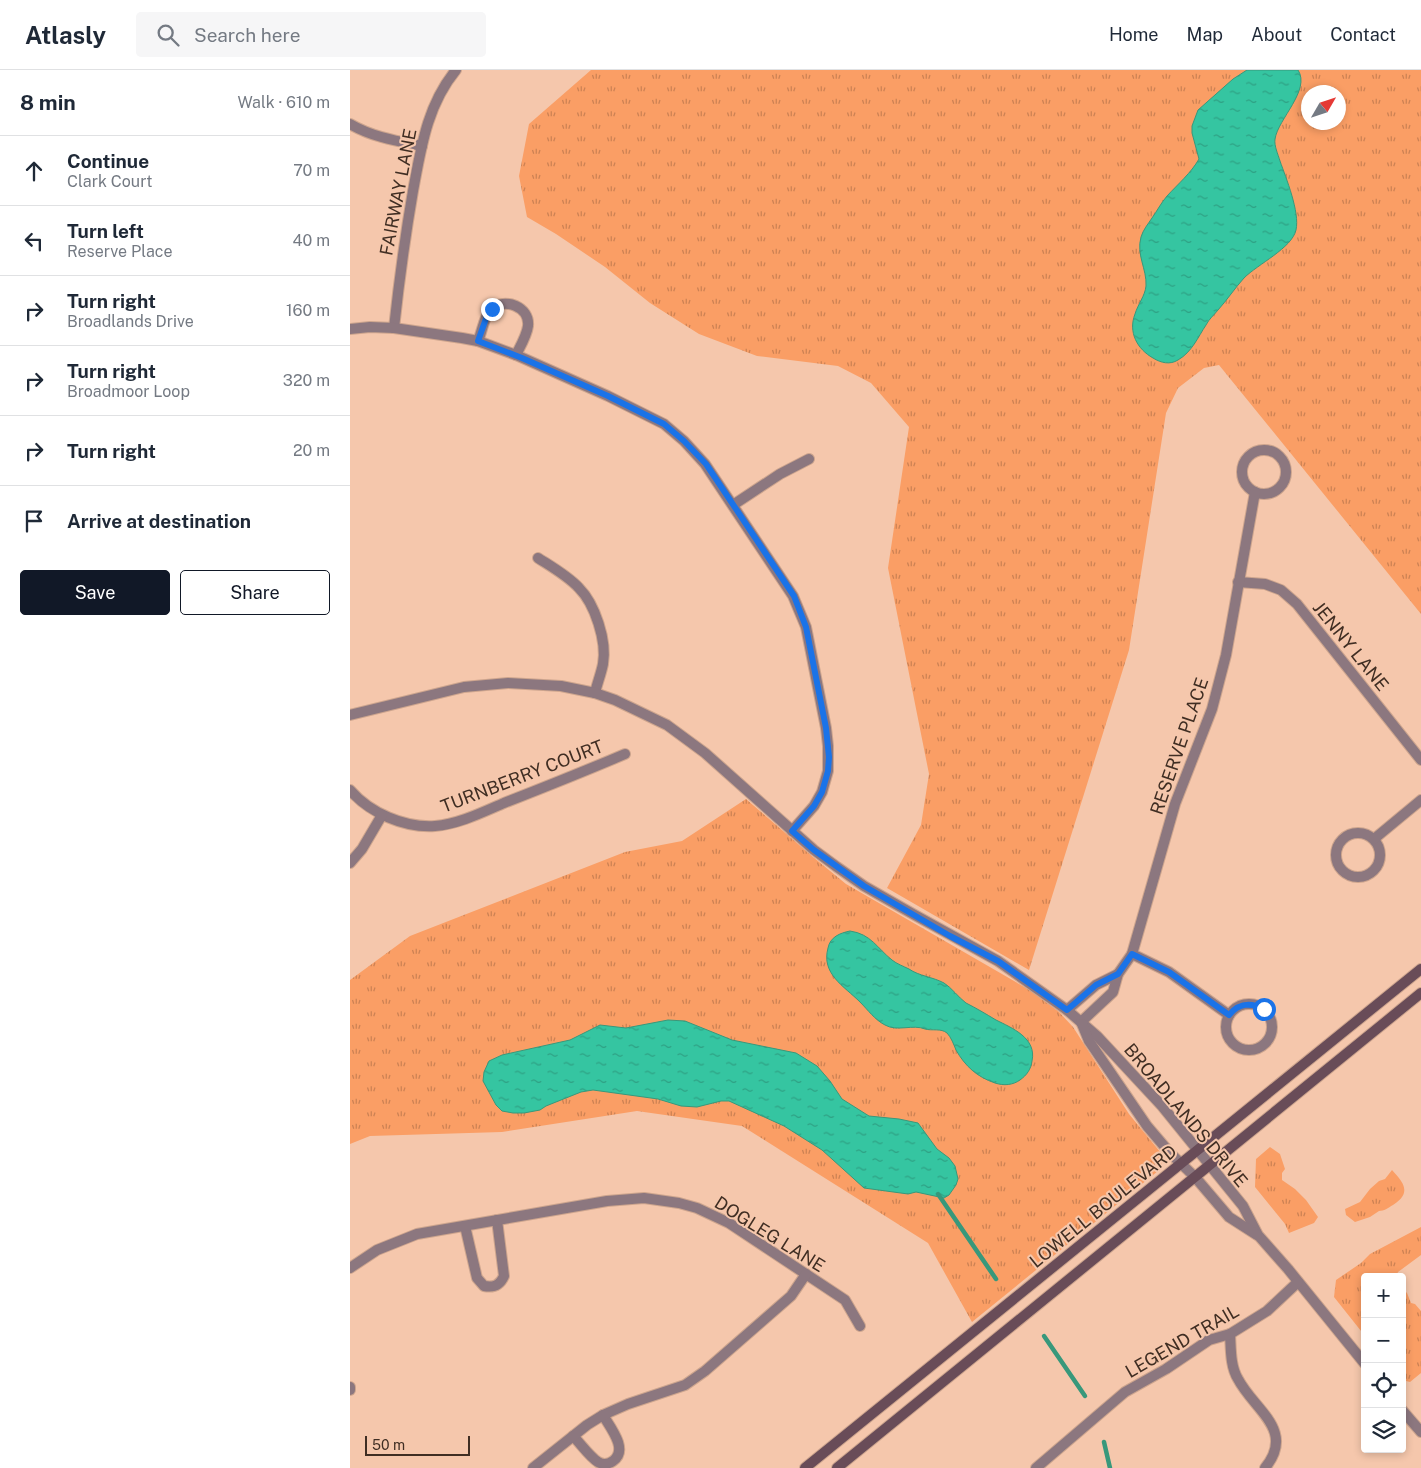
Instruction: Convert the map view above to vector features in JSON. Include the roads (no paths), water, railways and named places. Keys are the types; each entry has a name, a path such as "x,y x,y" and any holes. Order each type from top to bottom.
{"main road":[{"name":"LOWELL BOULEVARD","path":"805,1468 1421,969"},
{"name":"LOWELL BOULEVARD","path":"836,1468 1421,993"}],"street":[{"name":"FAIRWAY LANE","path":"394,328 401,259 428,121 437,100 456,70"},
{"path":"350,124 382,138 422,146"},
{"path":"478,341 488,313 497,305 511,303 524,314 528,327 516,355"},
{"path":"350,328 394,328 478,341 516,355 608,396 664,424 706,464 794,596 806,627 826,728 829,752 828,771 822,792 814,806 792,831"},
{"path":"1257,451 1272,452 1281,459 1285,468 1284,479 1270,493 1260,494 1255,492 1246,486 1242,476 1245,461 1257,451"},
{"path":"733,505 780,474 809,459"},
{"name":"RESERVE PLACE","path":"1081,1022 1113,992 1118,974 1132,954 1175,804 1212,709 1226,656 1255,492"},
{"path":"538,558 578,586 598,622 603,639 603,662 595,694"},
{"name":"JENNY LANE","path":"1238,582 1265,584 1282,590 1296,604 1421,760"},
{"name":"BROADLANDS DRIVE","path":"350,715 464,687 508,683 561,686 595,694 614,700 667,725 705,753 784,821 792,831 837,867 864,886 950,936 998,961 1067,1010 1097,1036 1162,1106 1196,1151 1243,1206 1258,1236 1364,1363"},
{"name":"TURNBERRY COURT","path":"350,790 367,806 382,815 420,825 436,826 452,822 626,754"},
{"path":"1374,840 1421,800"},
{"path":"350,863 362,849 382,815"},
{"path":"1354,833 1365,834 1374,840 1380,854 1378,864 1371,872 1366,875 1356,876 1342,870 1336,855 1341,840 1354,833"},
{"path":"1132,954 1169,972 1229,1015"},
{"name":"RESERVE PLACE","path":"1067,1010 1096,985 1118,974"},
{"path":"1245,1004 1252,1004 1264,1009 1271,1020 1271,1033 1268,1039 1264,1044 1253,1050 1234,1045 1227,1034 1229,1015 1245,1004"},
{"name":"BROADLANDS DRIVE","path":"1081,1022 1089,1041 1147,1126 1170,1153 1195,1177 1229,1217 1258,1236"},
{"name":"DOGLEG LANE","path":"350,1268 376,1250 417,1234 630,1198 644,1198 679,1203 715,1216 845,1300 860,1326"},
{"path":"465,1226 476,1278 484,1286 496,1286 504,1276 497,1220"},
{"path":"533,1468 603,1415 628,1404 684,1385 704,1371 791,1296 806,1274"},
{"name":"LEGEND TRAIL","path":"1036,1468 1125,1392 1166,1369 1209,1340 1230,1334 1267,1311 1298,1282"},
{"path":"1230,1334 1232,1359 1237,1379 1273,1427 1277,1444 1273,1458 1265,1468"},
{"path":"573,1436 597,1462 608,1464 614,1460 620,1451 619,1444 603,1415"},
{"path":"1406,1415 1421,1432"}],"water":[{"path":"1247,70 1298,70 1301,78 1297,95 1277,131 1275,139 1276,150 1294,205 1297,223 1296,230 1288,243 1244,278 1183,357 1175,362 1162,362 1142,350 1133,333 1133,321 1136,310 1146,286 1140,250 1141,237 1165,199 1199,159 1192,133 1192,126 1198,110 1233,79"},
{"path":"850,931 869,938 896,963 944,983 966,1003 1016,1030 1027,1040 1033,1053 1030,1069 1027,1074 1011,1084 995,1083 977,1074 963,1061 945,1031 915,1027 895,1028 885,1025 878,1020 835,979 828,965 829,944 839,934"},
{"path":"668,1020 685,1021 732,1040 796,1053 817,1066 842,1099 869,1116 918,1123 937,1149 949,1158 955,1166 958,1179 956,1185 949,1195 944,1198 916,1192 908,1194 864,1188 822,1150 784,1126 729,1101 697,1107 681,1106 658,1099 593,1090 581,1092 540,1110 513,1113 502,1111 496,1105 483,1081 484,1072 489,1061 502,1055 570,1040 600,1025 626,1028"}],"waterway":[{"path":"938,1194 996,1279"},
{"path":"1044,1336 1085,1396"},
{"path":"1104,1442 1110,1468"}]}
